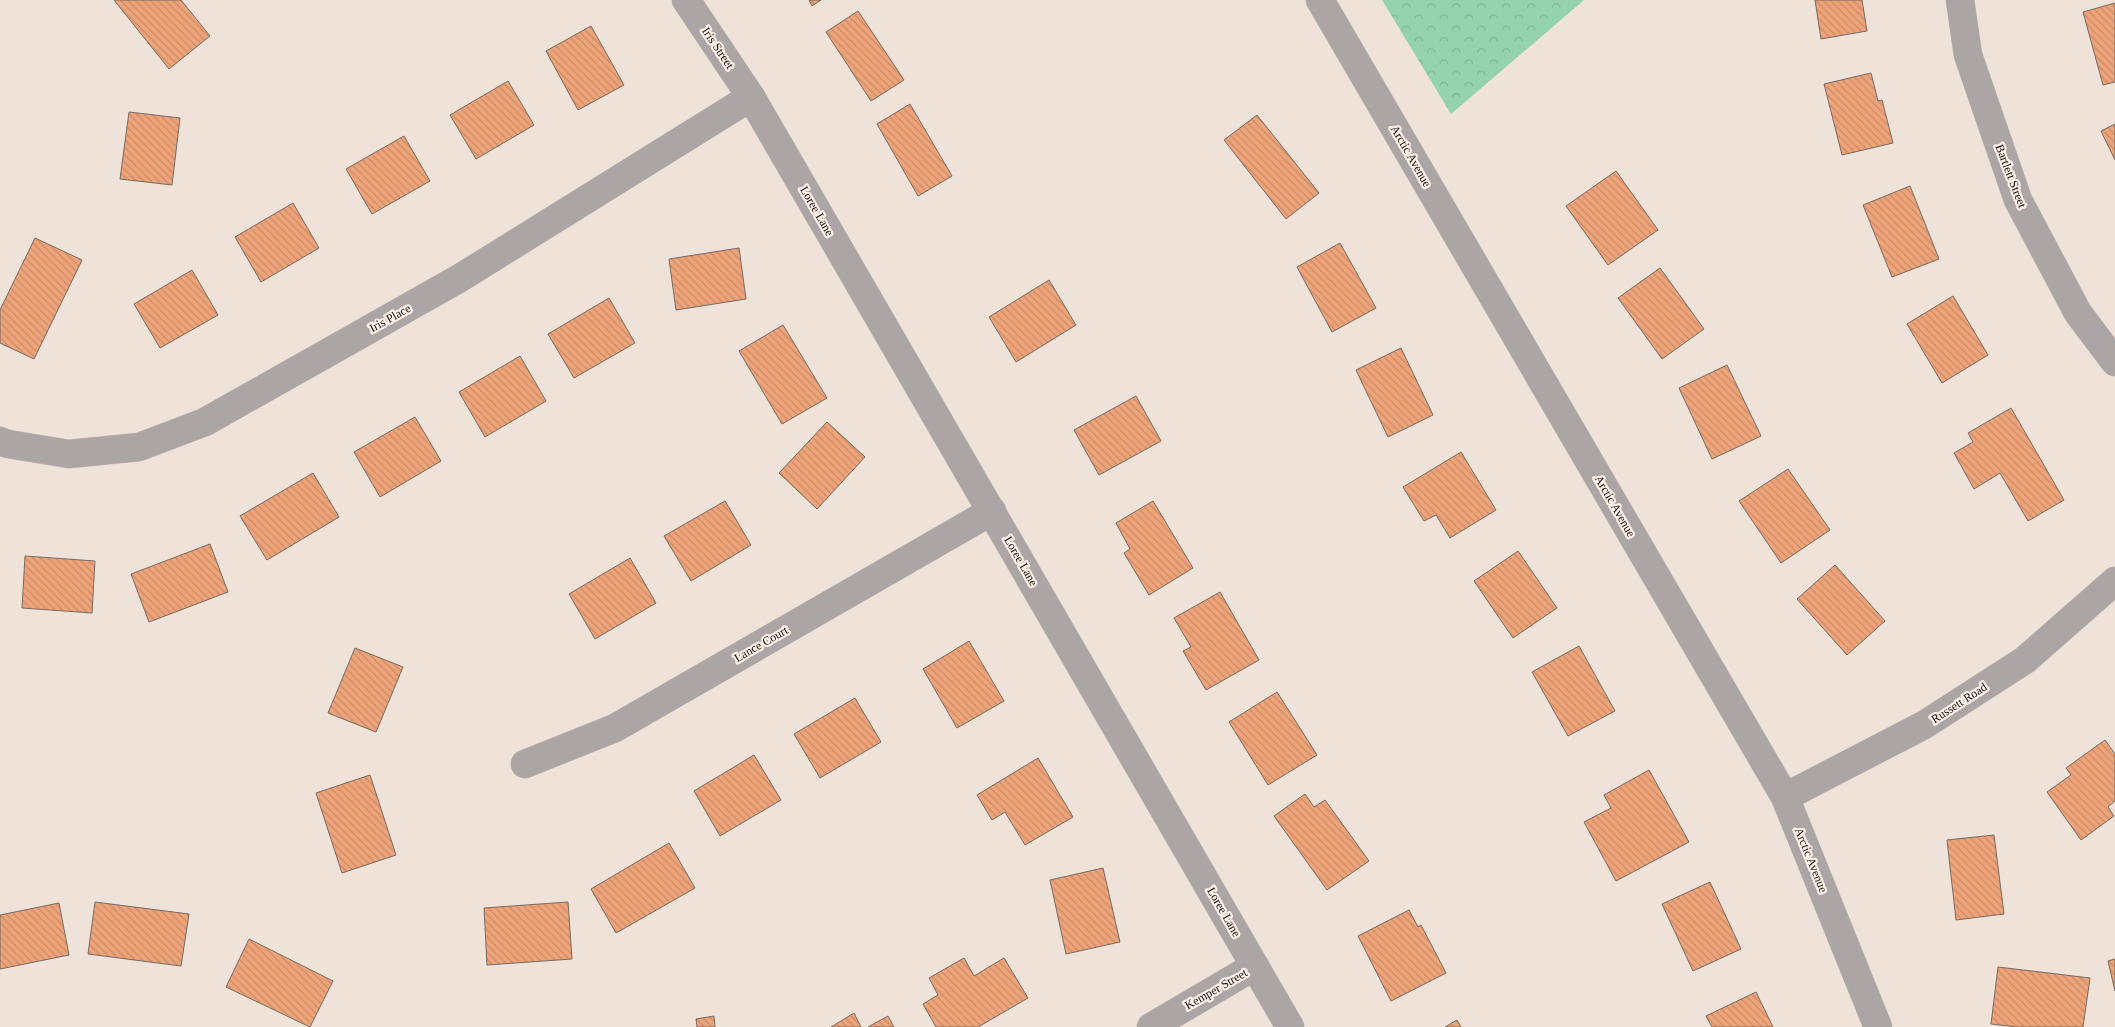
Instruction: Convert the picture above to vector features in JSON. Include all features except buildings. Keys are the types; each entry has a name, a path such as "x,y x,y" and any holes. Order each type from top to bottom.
{"street":[{"name":"Iris Street","path":"686,0 751,97"},
{"name":"Arctic Avenue","path":"1320,0 1786,797 1878,1027"},
{"name":"Bartlett Street","path":"1960,0 1968,56 2018,200 2078,313 2115,362"},
{"name":"Iris Place","path":"0,441 8,444 78,454 140,447 204,422 460,278 751,97"},
{"name":"Loree Lane","path":"751,97 1290,1027"},
{"name":"Lance Court","path":"525,764 615,728 992,511"},
{"name":"Russett Road","path":"1786,797 1924,725 2025,660 2115,581"},
{"name":"Kemper Street","path":"1151,1027 1255,966"}],"green space":[{"path":"1382,0 1584,0 1451,114"}]}
